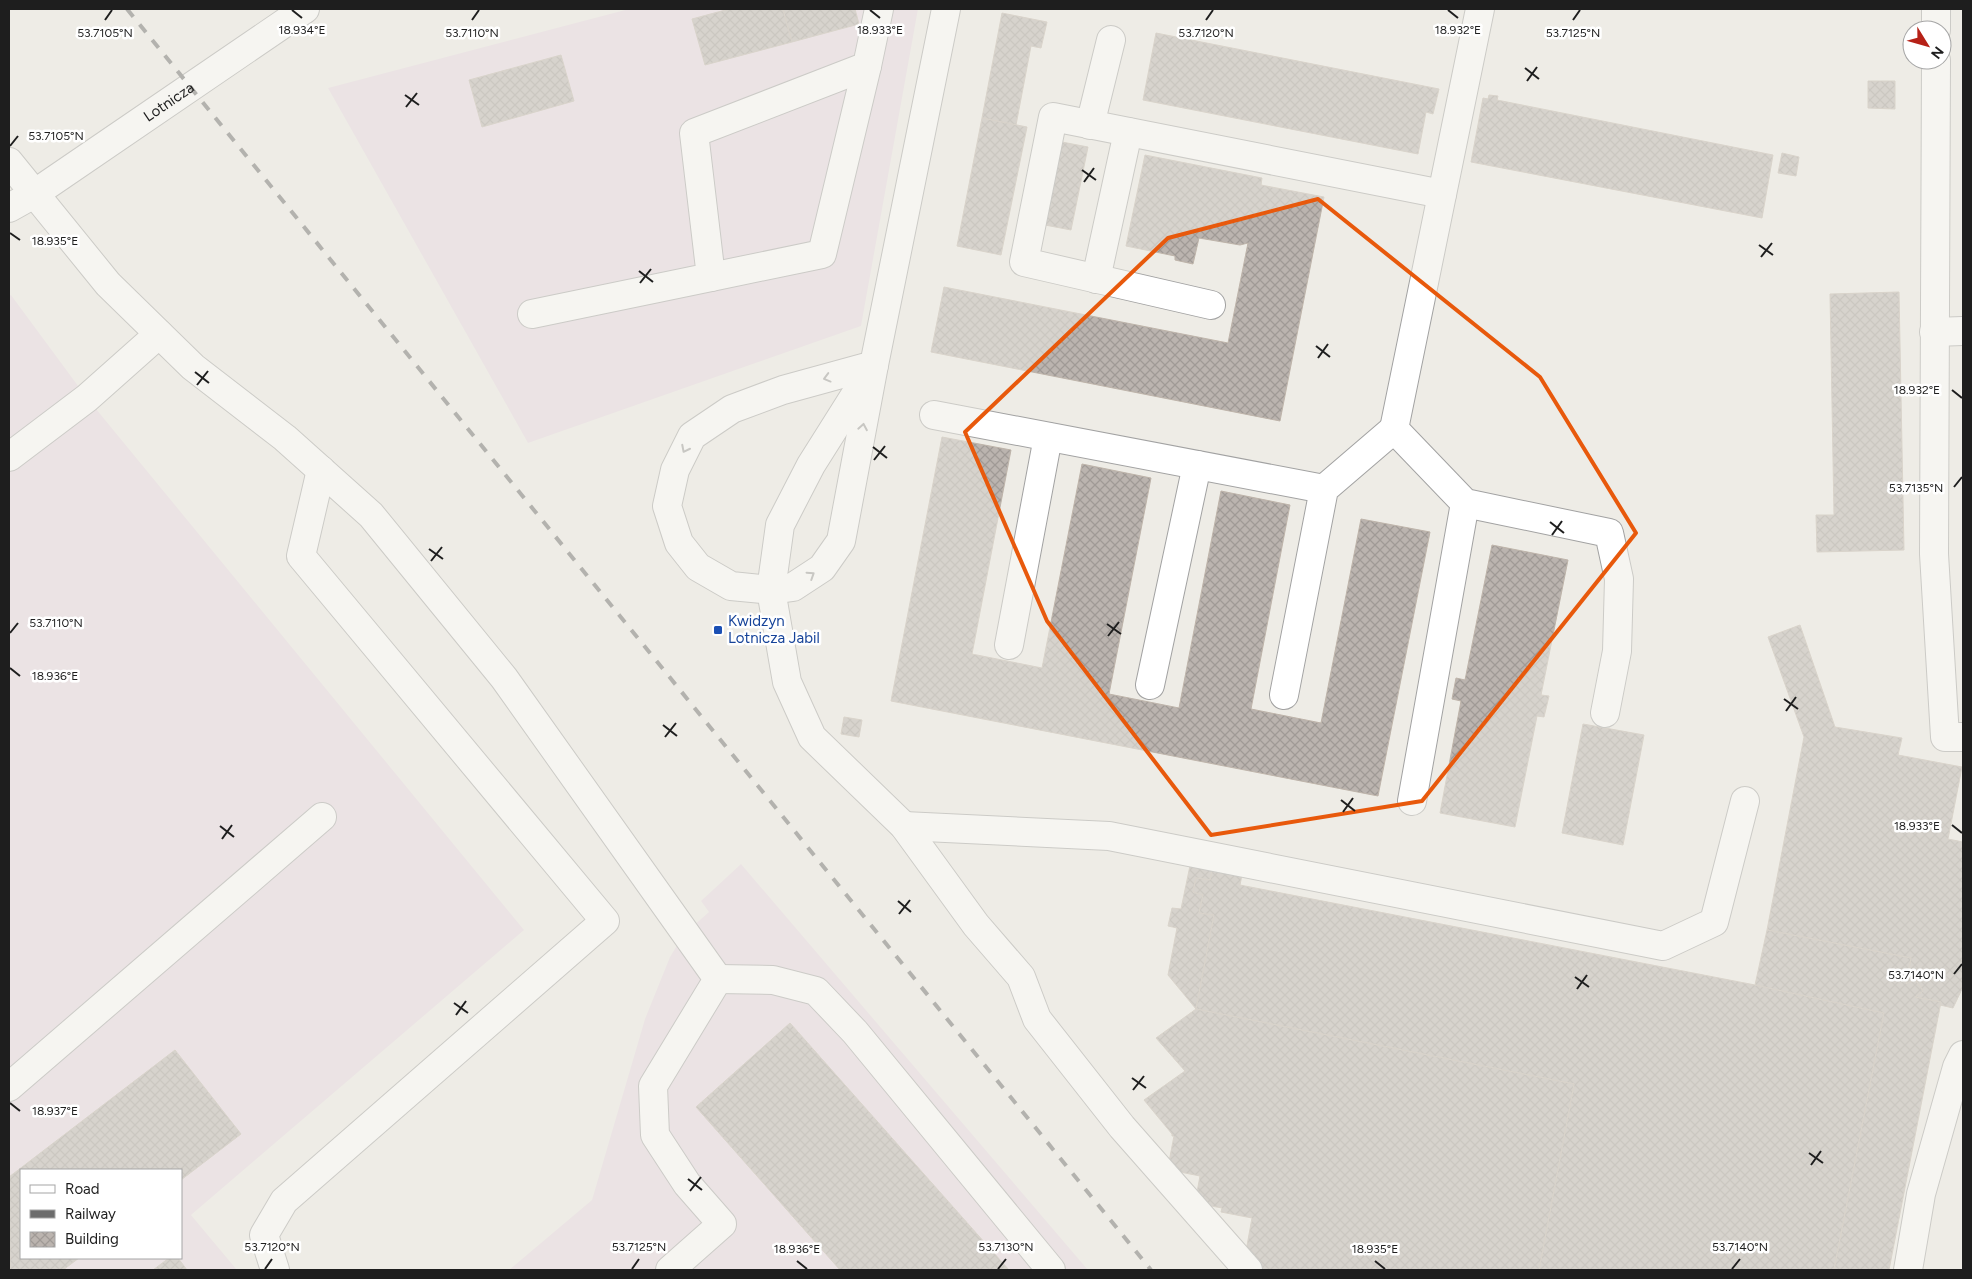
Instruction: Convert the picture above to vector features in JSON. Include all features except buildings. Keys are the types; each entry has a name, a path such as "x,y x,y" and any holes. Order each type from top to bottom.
{"street":[{"name":"Lotnicza","path":"9,208 34,194 305,9"},
{"path":"532,314 822,254 879,9"},
{"path":"874,365 783,390 732,409 692,436 675,470 667,506 679,543 698,567 731,586 771,590 793,587 822,568 842,542 874,365 946,9"},
{"path":"1284,694 1324,489 1394,429 1480,9"},
{"path":"1090,125 1111,40"},
{"path":"711,277 694,133 867,66"},
{"path":"1936,70 1934,554 1945,737 1963,737"},
{"path":"1211,305 1024,262 1053,117 1442,194"},
{"path":"1096,279 1128,132"},
{"path":"9,162 108,284 159,334 193,367 285,438 371,515 504,678 718,979"},
{"path":"1934,332 1963,331"},
{"path":"9,457 87,398 159,334"},
{"path":"874,365 811,465 780,525 771,590 786,682 812,737 904,826 976,925 1022,978 1037,1019 1122,1127 1248,1270"},
{"path":"934,415 1324,489"},
{"path":"1394,429 1465,502 1609,533 1619,579 1617,652 1605,713"},
{"path":"1009,644 1048,437"},
{"path":"1150,685 1197,465"},
{"path":"275,1270 264,1235 284,1200 605,921 301,556 321,470"},
{"path":"1412,801 1465,502"},
{"path":"904,826 1109,836 1663,946 1714,922 1745,801"},
{"path":"9,1087 322,817"},
{"path":"670,1270 722,1224 687,1184 655,1135 653,1086 718,979"},
{"path":"718,979 773,980 816,992 855,1032 1052,1270"},
{"path":"1908,1270 1921,1194 1957,1067 1963,1055"}],"highlighted area":[{"path":"1318,199 1540,377 1636,533 1422,801 1211,835 1047,621 965,432 1168,238"}],"shaded area":[{"path":"629,9 918,9 861,326 528,443 328,88"},
{"path":"11,295 87,398 524,930 191,1215 237,1270 9,1270 9,296"},
{"path":"741,864 1088,1270 509,1270 592,1200 645,1019 670,957 684,934 709,912 701,901"}],"railway":[{"path":"127,9 1151,1270"}],"place":[{"name":"Kwidzyn Lotnicza Jabil","path":"718,630"}]}
